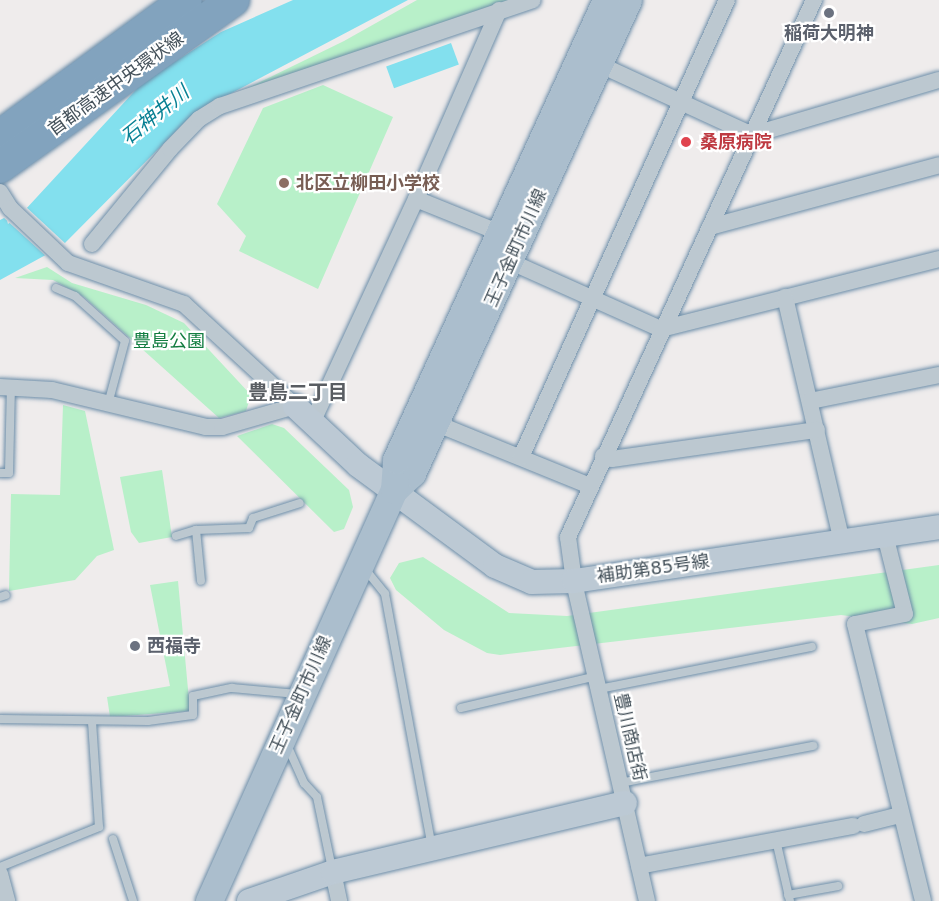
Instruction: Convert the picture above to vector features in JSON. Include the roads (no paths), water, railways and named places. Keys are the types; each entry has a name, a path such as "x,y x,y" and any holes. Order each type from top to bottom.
{"highway":[{"path":"0,114 149,0"},
{"name":"首都高速中央環状線","path":"0,135 186,0"},
{"name":"首都高速中央環状線","path":"0,167 233,0"}],"main road":[{"name":"王子金町市川線","path":"394,490 412,474 511,262 589,60 606,0"},
{"name":"王子金町市川線","path":"209,901 394,490 396,460 500,233 589,60 628,0"}],"street":[{"path":"92,244 177,142 199,119 220,106 533,0"},
{"path":"521,457 727,0"},
{"name":"豊川商店街","path":"647,901 574,581 568,537 661,329 814,0"},
{"path":"304,415 416,198 499,10"},
{"path":"589,60 752,135 939,80"},
{"path":"710,227 939,165"},
{"path":"0,192 10,208 63,260 81,271 184,304 304,415"},
{"path":"416,198 500,233"},
{"path":"511,262 661,329 939,259"},
{"path":"785,297 842,541"},
{"path":"810,401 939,375"},
{"path":"5,387 52,390 222,427 304,415"},
{"name":"補助第85号線","path":"304,415 358,465 495,566 532,582 574,581 939,527"},
{"path":"435,423 590,486"},
{"path":"603,456 612,459 817,430"},
{"path":"885,535 905,614 855,624 923,901"},
{"path":"249,901 333,872 433,851 623,793"},
{"path":"639,866 901,815"},
{"path":"333,872 339,901"}],"lane":[{"path":"56,288 75,297 125,341 108,404"},
{"path":"0,473 9,473 5,387"},
{"path":"176,536 196,530 249,528 253,518 300,502"},
{"path":"196,530 201,581"},
{"path":"360,563 385,594 433,851"},
{"path":"461,708 812,647"},
{"path":"0,719 148,721 194,715 193,696 232,688 300,695"},
{"path":"0,867 99,827 92,721"},
{"path":"284,736 304,783 317,797 333,872"},
{"path":"623,793 813,746"},
{"path":"113,839 133,901"},
{"path":"776,840 789,898 838,886"}],"water":[{"name":"石神井川","path":"293,0 408,0 194,113 62,246 0,280 0,220 6,217 8,224 25,210 143,82 221,32"},
{"path":"451,43 459,65 394,88 386,67"}],"place":[{"name":"稲荷大明神","path":"829,13"},
{"name":"桑原病院","path":"686,142"},
{"name":"北区立柳田小学校","path":"284,183"},
{"name":"西福寺","path":"135,646"}],"district":[{"name":"豊島二丁目","path":"298,392"}],"park label":[{"name":"豊島公園","path":"169,341"}]}
